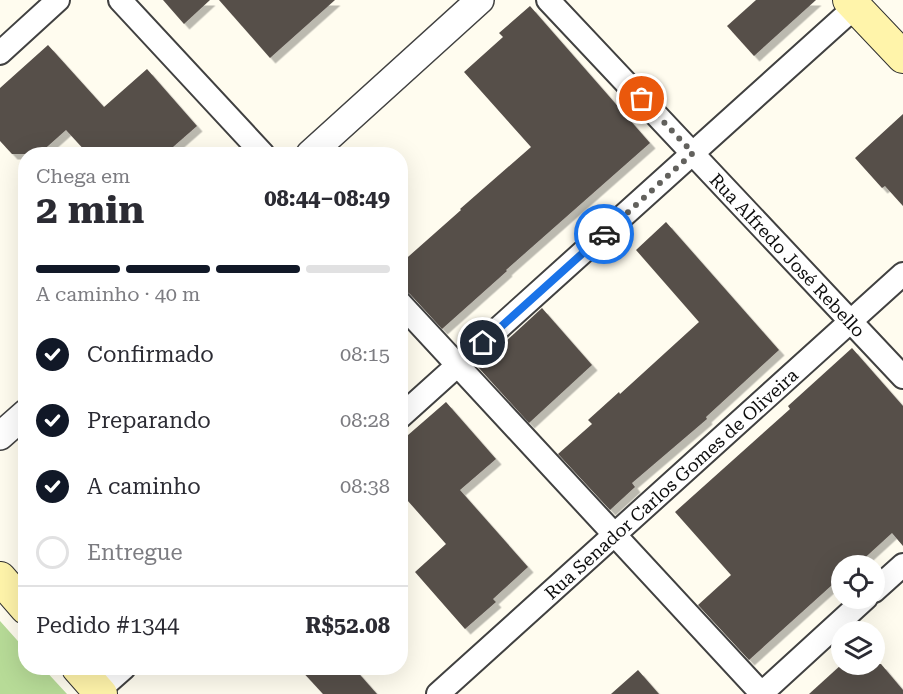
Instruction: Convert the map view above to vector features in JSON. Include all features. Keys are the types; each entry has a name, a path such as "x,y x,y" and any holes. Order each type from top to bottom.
{"main road":[{"path":"852,3 903,57"},
{"path":"0,579 18,599"},
{"path":"84,675 100,692"}],"street":[{"path":"0,53 58,0"},
{"path":"120,0 256,147"},
{"path":"318,147 480,0"},
{"name":"Rua Alfredo José Rebello","path":"548,0 903,377"},
{"path":"408,410 693,153 852,3"},
{"name":"Rua Senador Carlos Gomes de Oliveira","path":"438,694 903,274"},
{"path":"408,312 761,694 854,609"},
{"path":"0,436 18,420"},
{"path":"885,581 903,565"},
{"path":"100,692 117,675"}],"green space":[{"path":"0,621 18,641 18,675 49,675 67,694 0,694"}],"building":[{"path":"163,0 210,0 184,24"},
{"path":"219,0 335,0 270,58"},
{"path":"756,0 816,0 754,56 727,26"},
{"path":"530,6 650,143 442,329 408,293 408,257 531,147 464,72 503,37 499,33"},
{"path":"48,45 104,107 147,69 197,126 173,147 82,147 66,130 47,147 18,147 18,154 12,154 0,141 0,88"},
{"path":"903,114 903,206 885,186 882,188 855,158"},
{"path":"666,222 779,350 706,417 707,419 632,483 635,487 610,510 558,454 592,424 588,420 699,322 636,250"},
{"path":"542,308 592,365 529,423 478,367"},
{"path":"852,348 903,406 903,546 892,533 868,555 831,555 831,586 749,660 698,605 731,575 675,512 790,409 788,406"},
{"path":"446,402 496,459 460,490 528,567 493,599 496,602 465,629 415,572 446,544 408,501 408,435"},
{"path":"885,669 903,690 903,694 809,694 831,674 885,675"},
{"path":"638,670 659,694 611,694"},
{"path":"305,675 360,675 377,694 323,694"}],"way so far":[{"path":"604,234 693,153 642,99"}],"route":[{"path":"483,343 604,234"}]}
